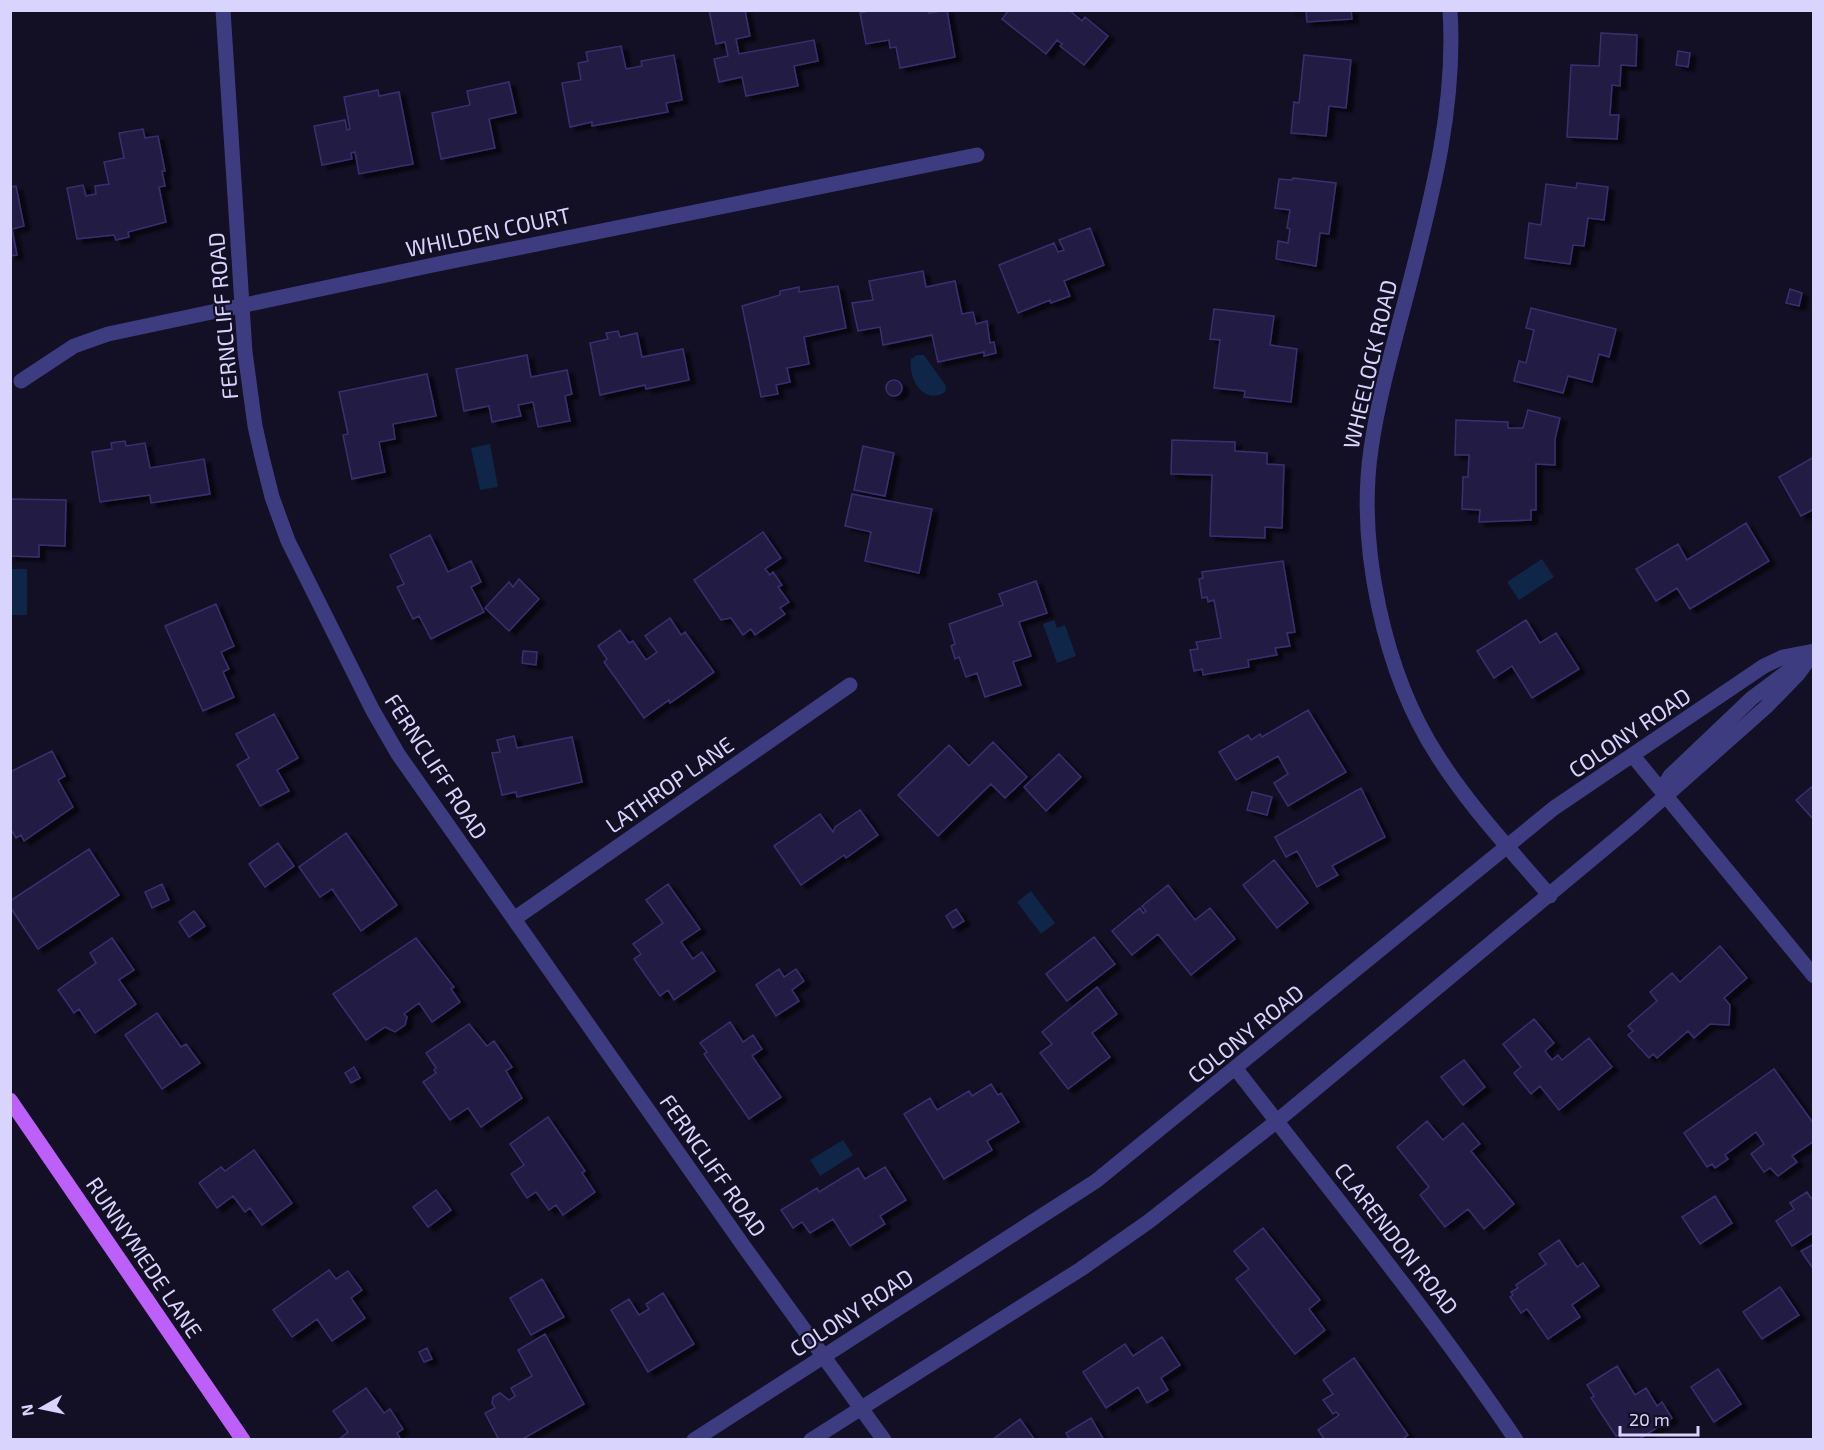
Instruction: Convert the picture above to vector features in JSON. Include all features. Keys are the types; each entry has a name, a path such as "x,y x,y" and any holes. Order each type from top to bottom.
{"main road":[{"name":"RUNNYMEDE LANE","path":"10,1100 243,1440"}],"street":[{"name":"FERNCLIFF ROAD","path":"223,10 242,306 255,426 272,497 288,541 385,733 514,919 884,1440"},
{"name":"WHEELOCK ROAD","path":"1450,10 1451,59 1442,145 1433,192 1376,419 1370,461 1369,520 1382,615 1407,694 1435,753 1449,774 1550,896"},
{"name":"WHILDEN COURT","path":"21,381 87,340 977,155"},
{"name":"COLONY ROAD","path":"694,1440 1091,1184 1236,1069 1554,808 1764,666 1783,657 1814,652"},
{"name":"COLONY ROAD","path":"811,1440 1081,1269 1148,1222 1277,1121 1550,896 1666,795 1766,707 1798,674 1814,652"},
{"name":"LATHROP LANE","path":"514,919 850,685"},
{"path":"1633,756 1814,976"},
{"name":"CLARENDON ROAD","path":"1236,1069 1416,1298 1516,1440"}],"water":[{"path":"917,355 924,355 946,386 945,392 930,395 919,388 911,366 911,359"},
{"path":"490,444 498,487 480,490 471,448"},
{"path":"1542,559 1554,577 1519,600 1507,582"},
{"path":"11,569 27,569 27,615 11,615"},
{"path":"1054,620 1057,628 1065,625 1076,656 1057,663 1043,624"},
{"path":"1031,891 1055,923 1041,934 1017,902"},
{"path":"843,1140 853,1155 820,1176 810,1160"}],"building":[{"path":"709,10 745,10 750,36 736,39 739,54 814,40 818,61 794,66 798,86 746,96 742,77 719,82 714,59 728,56 725,42 716,44"},
{"path":"873,10 929,10 929,13 947,10 955,57 900,68 896,47 890,48 889,40 866,44 860,13"},
{"path":"1009,10 1069,10 1082,21 1085,17 1108,36 1084,65 1060,46 1062,44 1057,40 1046,54 1002,19"},
{"path":"1289,10 1351,10 1352,19 1307,22 1306,11"},
{"path":"1601,33 1637,35 1636,66 1621,65 1620,86 1612,85 1610,115 1619,115 1617,139 1567,137 1571,65 1599,66"},
{"path":"621,46 626,69 642,66 641,61 674,55 682,100 666,103 668,112 592,126 592,122 570,127 562,83 581,80 578,63 588,61 586,52"},
{"path":"1678,51 1690,53 1688,67 1676,65"},
{"path":"1304,55 1351,60 1346,108 1329,106 1326,136 1291,133 1294,102 1299,103"},
{"path":"509,82 516,113 489,119 495,148 441,159 432,113 470,105 467,91"},
{"path":"378,90 379,96 399,92 413,164 359,174 355,152 351,153 352,159 322,165 314,126 345,120 347,130 350,129 344,97"},
{"path":"143,129 145,138 158,136 165,171 162,171 165,186 159,187 166,222 128,232 129,237 116,240 114,235 77,239 67,188 83,185 86,196 96,194 95,186 109,184 104,162 124,158 119,133"},
{"path":"1293,178 1336,183 1329,234 1320,233 1316,266 1276,259 1278,241 1288,243 1290,229 1287,228 1290,210 1275,208 1279,179 1292,180"},
{"path":"1577,183 1608,187 1604,220 1588,218 1584,246 1573,245 1570,264 1525,258 1529,223 1541,225 1546,184 1576,188"},
{"path":"16,186 24,226 12,229 17,255 10,256 10,187"},
{"path":"1090,228 1104,265 1064,281 1070,296 1051,303 1050,300 1018,313 999,265 1054,243 1058,252 1064,250 1059,240"},
{"path":"923,271 926,287 955,281 962,314 973,312 976,324 987,321 990,343 994,342 996,353 984,356 984,352 938,362 932,335 883,345 880,327 858,331 852,303 873,300 869,281"},
{"path":"838,286 846,328 804,337 809,364 787,368 790,382 776,385 778,394 761,397 742,306 780,295 780,291 799,287 799,292"},
{"path":"1790,289 1802,293 1799,306 1786,303"},
{"path":"1531,308 1616,329 1609,357 1599,354 1592,382 1568,376 1563,393 1514,381 1519,361 1526,363 1534,330 1526,328"},
{"path":"1214,309 1274,316 1270,345 1297,349 1291,402 1244,397 1245,391 1214,388 1220,340 1210,339"},
{"path":"618,331 620,337 637,333 642,357 683,349 689,380 646,389 645,385 600,395 590,343 608,339 606,333"},
{"path":"527,355 531,377 567,370 572,394 565,396 570,421 538,427 533,402 518,405 521,416 492,422 489,406 464,411 456,369"},
{"path":"427,374 436,416 393,424 395,439 379,442 385,472 352,479 343,435 348,434 339,392"},
{"path":"894,380 902,388 894,396 886,388"},
{"path":"1528,410 1560,418 1555,439 1555,465 1536,464 1536,510 1531,510 1531,520 1479,522 1480,510 1462,509 1463,477 1468,477 1469,455 1455,455 1456,420 1508,422 1508,428 1523,428"},
{"path":"1172,440 1235,442 1235,451 1267,453 1267,464 1284,465 1282,528 1265,527 1265,538 1210,536 1212,475 1171,474"},
{"path":"125,441 126,446 145,443 150,468 204,459 210,494 151,503 150,495 100,502 92,452 112,449 111,443"},
{"path":"863,446 894,453 885,496 854,490"},
{"path":"1814,457 1814,509 1801,516 1779,477"},
{"path":"852,494 932,509 919,573 865,561 871,532 845,526"},
{"path":"10,499 66,500 65,546 39,545 39,557 10,556"},
{"path":"1746,523 1769,561 1690,609 1677,588 1656,601 1636,569 1678,544 1687,560"},
{"path":"763,532 781,558 765,569 770,575 773,572 782,585 778,587 789,602 780,608 785,614 755,635 751,629 743,635 731,618 721,620 694,580"},
{"path":"430,535 448,572 471,561 481,582 471,587 484,612 431,639 419,616 413,619 397,587 404,584 390,555"},
{"path":"1283,561 1295,632 1287,633 1290,646 1275,648 1277,655 1248,660 1249,667 1203,675 1202,669 1194,671 1190,650 1198,649 1196,642 1221,638 1214,600 1208,602 1207,597 1202,598 1199,579 1203,578 1202,572"},
{"path":"519,579 539,599 509,631 485,608 509,582 513,587"},
{"path":"1036,581 1047,613 1019,622 1031,656 1013,662 1021,685 985,697 977,673 966,677 959,657 955,659 951,646 955,644 949,624 1003,605 999,594"},
{"path":"216,604 234,646 221,652 229,669 223,672 234,697 203,711 165,626"},
{"path":"670,618 681,635 685,632 714,672 644,718 604,662 607,659 598,646 620,630 629,643 633,641 646,660 657,652 645,636"},
{"path":"1526,620 1540,643 1556,633 1579,669 1532,698 1512,666 1494,678 1477,651"},
{"path":"523,651 537,652 536,665 522,663"},
{"path":"1308,710 1346,772 1288,806 1274,783 1288,774 1278,756 1236,780 1219,752 1248,735 1251,740 1260,734 1262,737"},
{"path":"274,714 298,758 277,770 289,791 260,806 237,765 249,758 236,734"},
{"path":"514,736 517,748 572,737 582,782 517,797 516,792 502,795 492,753 500,752 497,740"},
{"path":"993,742 1027,777 1005,798 991,784 938,836 898,795 949,745 969,766"},
{"path":"52,751 65,776 58,780 73,807 24,841 21,835 16,838 10,828 10,772"},
{"path":"1059,754 1081,777 1046,811 1024,787"},
{"path":"1814,785 1814,820 1796,800"},
{"path":"1361,788 1385,837 1332,866 1338,875 1317,887 1297,851 1286,857 1275,837"},
{"path":"1252,792 1272,797 1267,815 1247,810"},
{"path":"860,810 878,835 846,858 844,855 801,885 774,846 820,814 833,832 835,827"},
{"path":"346,833 397,905 361,931 332,889 320,897 299,867"},
{"path":"278,843 294,866 265,887 249,864"},
{"path":"89,849 119,895 38,949 10,907 10,901"},
{"path":"1274,860 1308,903 1277,928 1243,885"},
{"path":"162,884 169,900 152,908 145,892"},
{"path":"668,884 700,929 681,942 693,959 702,952 715,971 674,1000 668,990 660,996 634,959 641,954 633,944 663,923 646,900"},
{"path":"1168,885 1195,920 1210,908 1235,939 1191,975 1158,934 1132,955 1112,931 1140,908 1143,913 1146,911 1142,906"},
{"path":"956,909 964,921 953,928 946,916"},
{"path":"194,911 205,926 189,937 179,922"},
{"path":"1094,937 1115,964 1067,1001 1046,974"},
{"path":"112,938 134,970 119,980 136,1004 95,1033 79,1009 74,1013 58,990 96,963 90,953"},
{"path":"416,938 454,987 451,989 460,1002 432,1022 419,1003 404,1014 407,1017 405,1025 395,1032 385,1027 366,1040 333,994"},
{"path":"1720,946 1747,978 1724,998 1730,1005 1729,1025 1710,1024 1694,1038 1688,1031 1657,1058 1653,1054 1649,1058 1628,1035 1633,1031 1628,1026 1657,1001 1650,992 1672,973 1680,982"},
{"path":"779,969 784,977 796,969 804,981 792,990 799,1001 776,1016 756,985"},
{"path":"1097,987 1117,1014 1092,1033 1110,1057 1068,1089 1040,1053 1052,1044 1042,1032"},
{"path":"157,1013 181,1047 186,1044 200,1063 162,1089 125,1035"},
{"path":"1534,1019 1554,1043 1545,1051 1552,1060 1558,1055 1562,1060 1589,1038 1612,1067 1559,1110 1540,1086 1531,1094 1514,1073 1521,1067 1503,1044"},
{"path":"730,1022 743,1042 753,1035 762,1049 752,1056 781,1097 749,1119 704,1054 707,1052 700,1043"},
{"path":"469,1024 487,1046 494,1041 512,1067 506,1071 522,1098 481,1127 468,1108 450,1120 423,1082 436,1073 434,1070 436,1068 426,1053"},
{"path":"1464,1060 1485,1087 1463,1105 1441,1077"},
{"path":"354,1067 360,1078 351,1083 345,1073"},
{"path":"1774,1069 1814,1124 1814,1141 1792,1156 1797,1162 1778,1176 1770,1168 1764,1172 1751,1154 1764,1144 1756,1132 1725,1155 1728,1159 1715,1168 1712,1164 1707,1167 1684,1133"},
{"path":"991,1084 998,1095 1001,1093 1019,1122 987,1141 992,1150 944,1179 904,1114 930,1098 937,1110 969,1091 972,1096"},
{"path":"548,1117 585,1171 582,1173 595,1192 563,1215 556,1205 549,1210 536,1192 527,1198 511,1174 524,1165 510,1144"},
{"path":"1427,1121 1443,1140 1463,1123 1480,1144 1471,1151 1514,1204 1484,1229 1468,1209 1445,1227 1420,1195 1429,1187 1397,1147"},
{"path":"254,1150 292,1203 262,1225 250,1208 245,1212 233,1196 217,1208 199,1183 221,1167 225,1171"},
{"path":"885,1167 906,1200 880,1216 885,1224 850,1246 833,1219 810,1233 802,1222 793,1228 781,1210 817,1188 819,1192 858,1168 865,1179"},
{"path":"436,1190 451,1210 428,1227 413,1207"},
{"path":"1807,1192 1811,1198 1814,1197 1814,1232 1792,1246 1776,1221 1794,1209 1790,1203"},
{"path":"1715,1196 1732,1223 1700,1244 1682,1217"},
{"path":"1263,1228 1320,1300 1309,1309 1325,1330 1295,1354 1236,1279 1249,1269 1234,1251"},
{"path":"1559,1240 1577,1267 1583,1263 1599,1286 1572,1305 1580,1317 1548,1339 1527,1309 1521,1313 1510,1297 1513,1295 1511,1292 1518,1288 1516,1285 1546,1264 1539,1254"},
{"path":"1814,1244 1814,1270 1801,1251"},
{"path":"329,1270 336,1279 348,1271 362,1290 351,1298 365,1318 332,1341 317,1319 292,1337 273,1310"},
{"path":"542,1279 564,1317 531,1335 510,1298"},
{"path":"1780,1287 1799,1315 1762,1339 1743,1312"},
{"path":"663,1293 694,1344 648,1372 611,1310 629,1299 639,1315 649,1309 646,1304"},
{"path":"545,1334 584,1404 521,1440 499,1440 485,1413 495,1408 492,1403 493,1397 500,1393 509,1400 515,1396 511,1388 532,1376 518,1350"},
{"path":"1162,1337 1180,1365 1161,1378 1168,1390 1147,1403 1138,1387 1106,1408 1083,1372 1125,1344 1133,1356"},
{"path":"427,1348 432,1359 424,1362 419,1352"},
{"path":"1354,1358 1408,1435 1401,1440 1325,1440 1318,1430 1339,1415 1336,1412 1333,1414 1323,1400 1333,1394 1323,1380"},
{"path":"1617,1366 1635,1395 1646,1388 1657,1406 1662,1402 1672,1418 1638,1440 1622,1440 1619,1435 1616,1436 1591,1398 1594,1396 1587,1385"},
{"path":"1718,1369 1741,1404 1714,1422 1691,1387"},
{"path":"366,1388 384,1413 390,1409 403,1429 397,1433 401,1440 338,1440 348,1432 333,1411"},
{"path":"1091,1418 1104,1440 1070,1440 1066,1433"},
{"path":"1020,1419 1035,1440 992,1440"}]}
